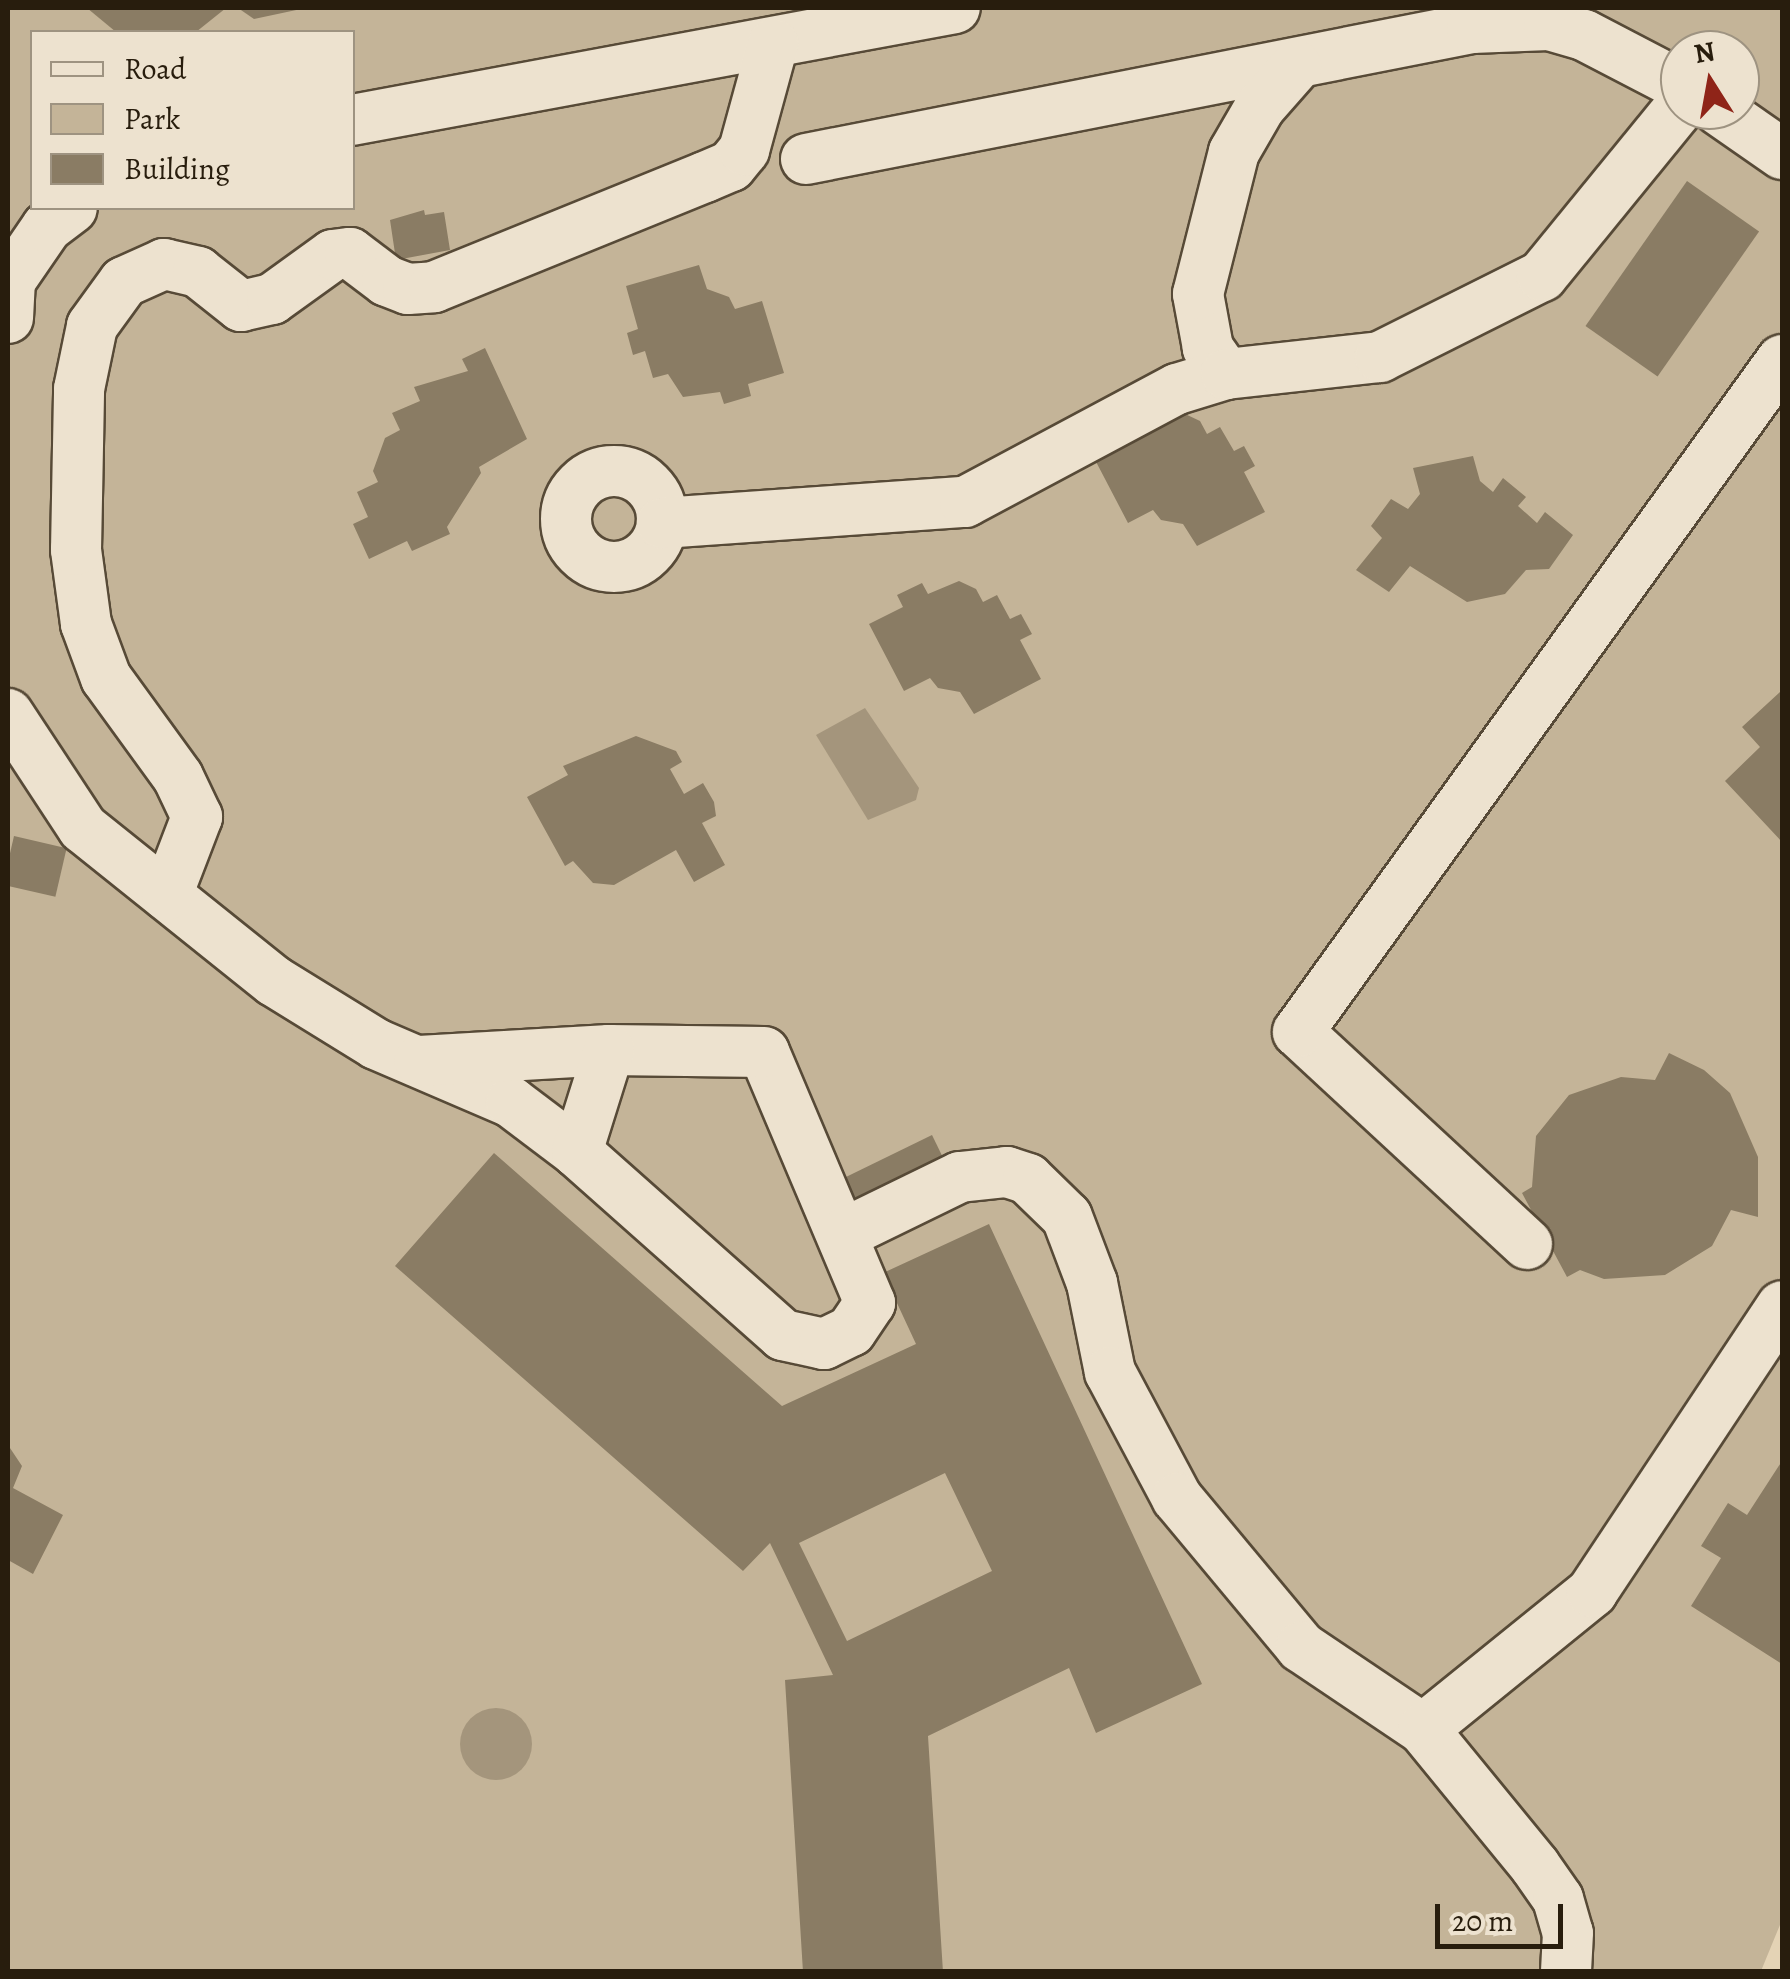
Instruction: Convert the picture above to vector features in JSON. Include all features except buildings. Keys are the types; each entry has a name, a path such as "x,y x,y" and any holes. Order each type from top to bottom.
{"street":[{"path":"355,119 955,8"},
{"path":"806,159 1296,66 1472,28 1549,25 1584,35 1660,75"},
{"path":"168,894 197,817 178,777 106,678 83,605 76,550 79,389 92,326 124,282 164,264 198,272 241,306 272,300 333,255 350,253 398,285 434,287 718,171 744,150 772,44"},
{"path":"1226,374 1208,348 1198,294 1234,152 1260,106 1296,66"},
{"path":"662,523 964,502 1178,389 1226,374 1380,357 1542,276 1661,130"},
{"path":"1748,130 1782,154"},
{"path":"8,318 10,281 47,227 69,210"},
{"path":"1528,1244 1298,1032 1782,360"},
{"path":"8,714 83,828 274,981 376,1044 510,1102 577,1152 783,1336 824,1344 851,1331 870,1303 764,1052 609,1050 418,1061"},
{"path":"577,1152 609,1050"},
{"path":"843,1234 960,1177 1007,1172 1028,1179 1067,1217 1092,1282 1110,1372 1177,1498 1301,1646 1423,1729 1558,1899 1568,1933 1566,1972"},
{"path":"1423,1729 1592,1592 1782,1306"}],"green space":[{"path":"8,8 1782,8 1782,1920 1761,1971 8,1972"}],"shaded area":[{"path":"865,708 919,788 916,800 868,820 816,735"},
{"path":"496,1708 521,1719 532,1744 521,1769 496,1780 471,1769 460,1744 471,1719"}]}
